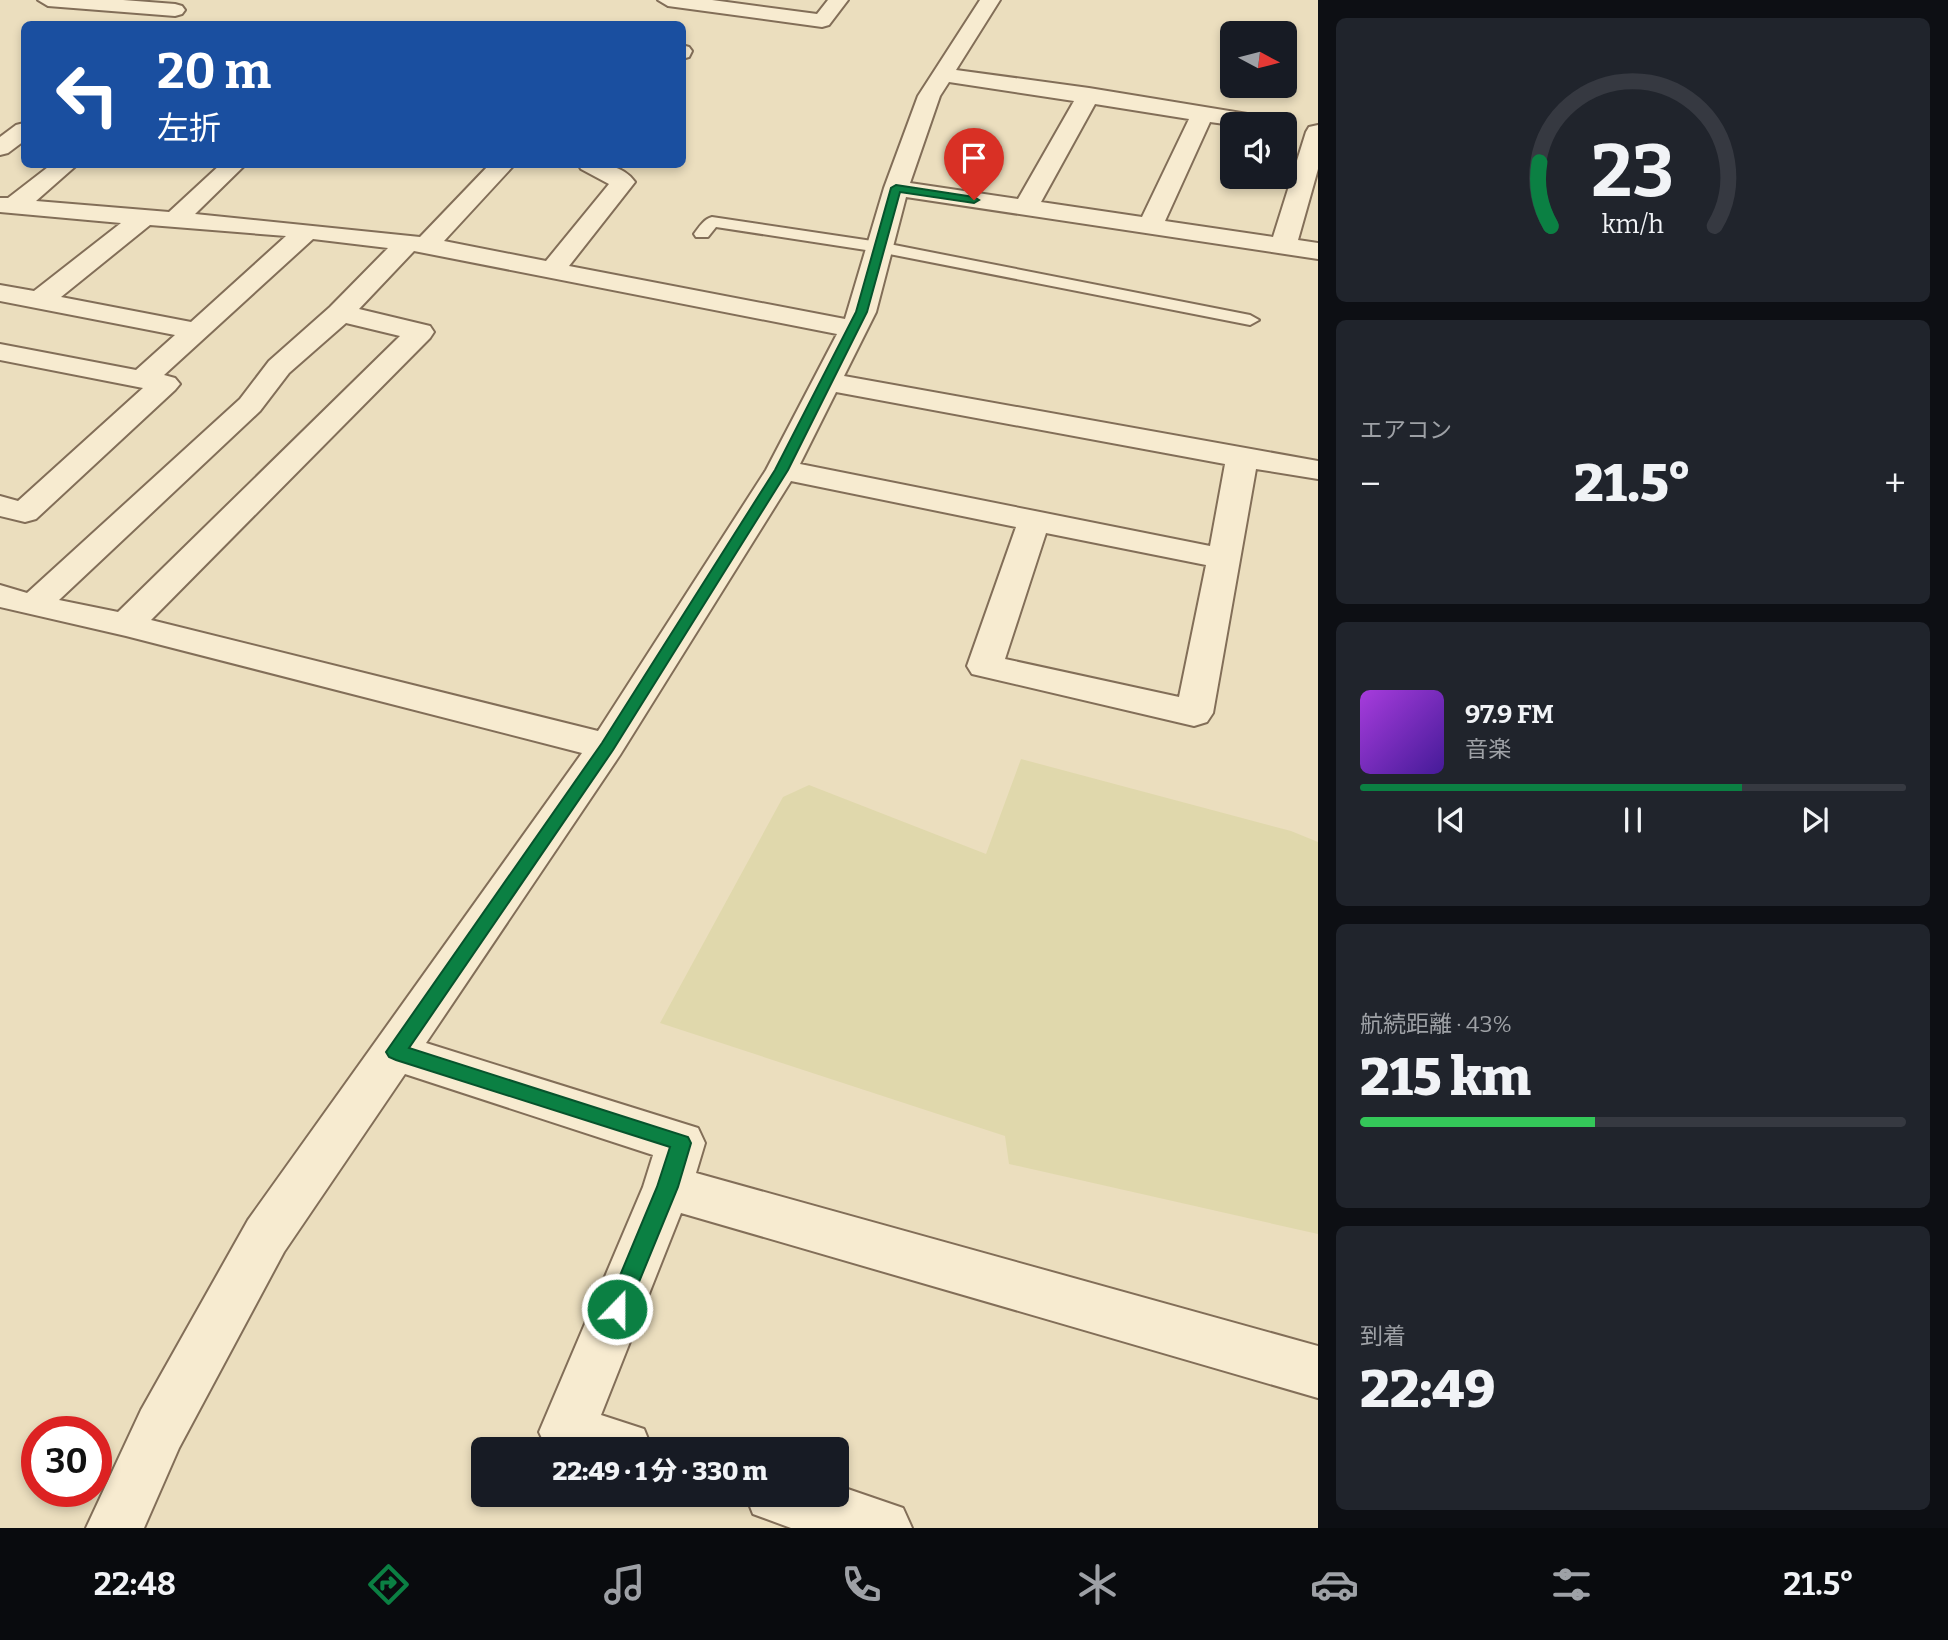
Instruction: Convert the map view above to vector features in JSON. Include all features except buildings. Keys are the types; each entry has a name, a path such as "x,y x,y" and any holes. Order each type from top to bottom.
{"street":[{"path":"48,0 177,11"},
{"path":"668,0 706,3 822,21 838,0"},
{"path":"115,1528 160,1429 266,1236 607,746 782,470 862,312 896,188 929,96 990,0"},
{"path":"685,21 706,3"},
{"path":"943,75 1220,117"},
{"path":"1026,208 1090,95"},
{"path":"1150,227 1202,114"},
{"path":"1283,247 1318,132 1297,129"},
{"path":"0,148 21,132"},
{"path":"7,206 61,168"},
{"path":"174,219 231,168"},
{"path":"33,606 250,405 279,367 500,168"},
{"path":"552,270 623,182 597,168"},
{"path":"896,188 1318,251"},
{"path":"7,206 307,231 417,244 852,329"},
{"path":"40,300 144,217"},
{"path":"142,379 307,231"},
{"path":"0,293 197,331"},
{"path":"126,625 420,331 340,313"},
{"path":"0,352 164,384 25,512 0,506"},
{"path":"825,381 1318,470"},
{"path":"1034,521 985,666 1194,713 1242,458"},
{"path":"782,470 1224,559"},
{"path":"0,596 607,746"},
{"path":"396,1052 681,1143 667,1187 567,1432 584,1437"},
{"path":"667,1187 1318,1372"},
{"path":"816,1507 883,1528"}],"lane":[{"path":"702,234 712,222 879,247 1250,320"}],"shaded area":[{"path":"1021,759 1291,831 1318,842 1318,1234 1009,1164 1005,1136 660,1023 783,797 809,785 986,854"}],"route":[{"path":"617,1309 667,1187 681,1143 396,1052 607,746 782,470 862,312 896,188 974,200"}]}
